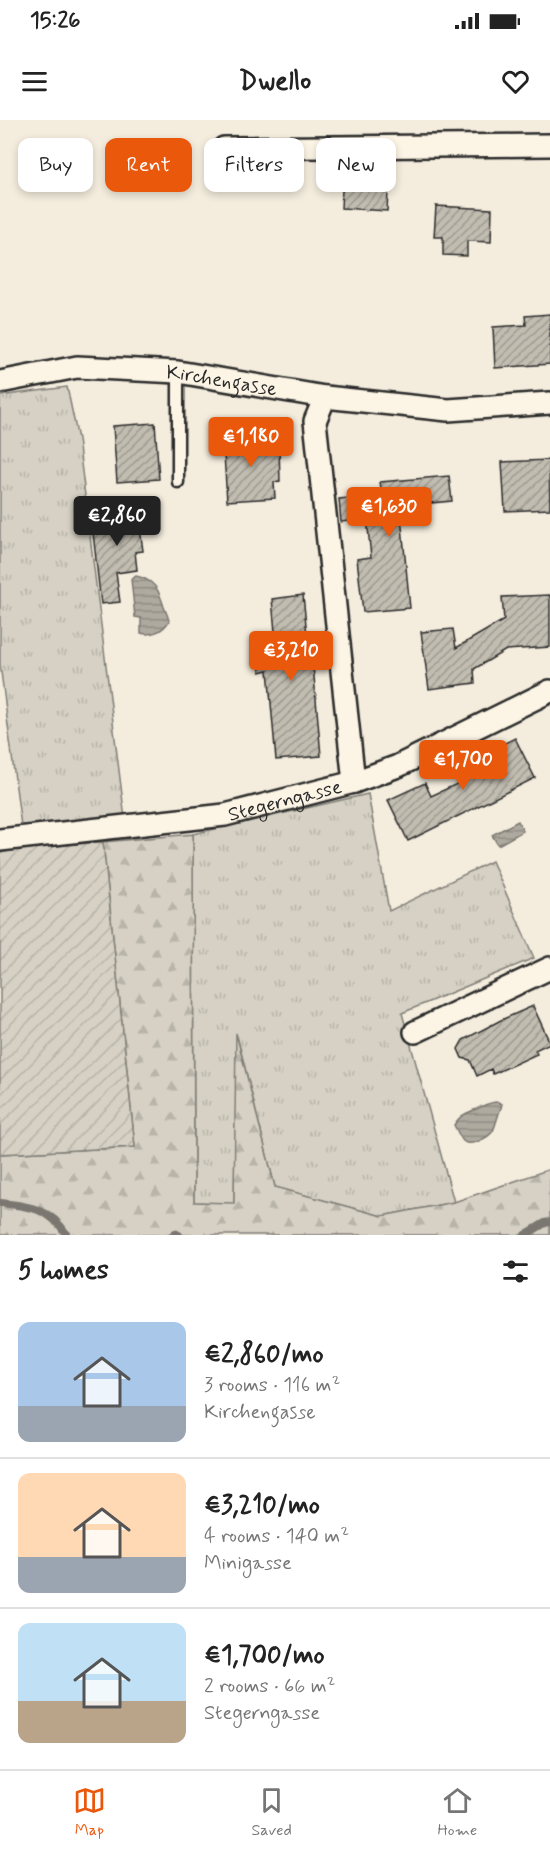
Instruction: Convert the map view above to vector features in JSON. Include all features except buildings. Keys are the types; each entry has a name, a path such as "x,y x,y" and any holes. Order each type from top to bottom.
{"street":[{"path":"304,147 550,145"},
{"name":"Kirchengasse","path":"0,382 76,367 178,372 325,397 448,410 550,403"},
{"path":"325,397 315,421 354,782"},
{"name":"Stegerngasse","path":"0,840 225,815 354,782 398,766 550,691"},
{"path":"415,1032 550,968"}],"lane":[{"path":"178,372 178,482"}],"green space":[{"path":"67,387 78,439 125,819 21,826 0,664 0,396"},
{"path":"368,794 389,911 492,861 534,958 402,1013 454,1202 382,1216 275,1187 237,1036 234,1204 194,1202 193,834"},
{"path":"193,834 194,1202 234,1203 236,1033 275,1187 382,1216 454,1202 550,1169 550,1235 0,1235 0,1154 135,1147 103,842"},
{"path":"103,842 135,1147 0,1154 0,853 17,849"}],"shaded area":[{"path":"136,576 152,583 168,617 167,625 153,633 141,633 141,618 135,617 131,579"},
{"path":"518,821 523,831 498,845 492,835"},
{"path":"498,1102 502,1104 493,1131 484,1139 475,1142 463,1141 454,1125 458,1119 486,1104"}],"waterway":[{"path":"0,1203 38,1210 53,1219 67,1235"},
{"path":"525,1235 550,1222"},
{"path":"173,1235 175,1233 179,1235"}]}
